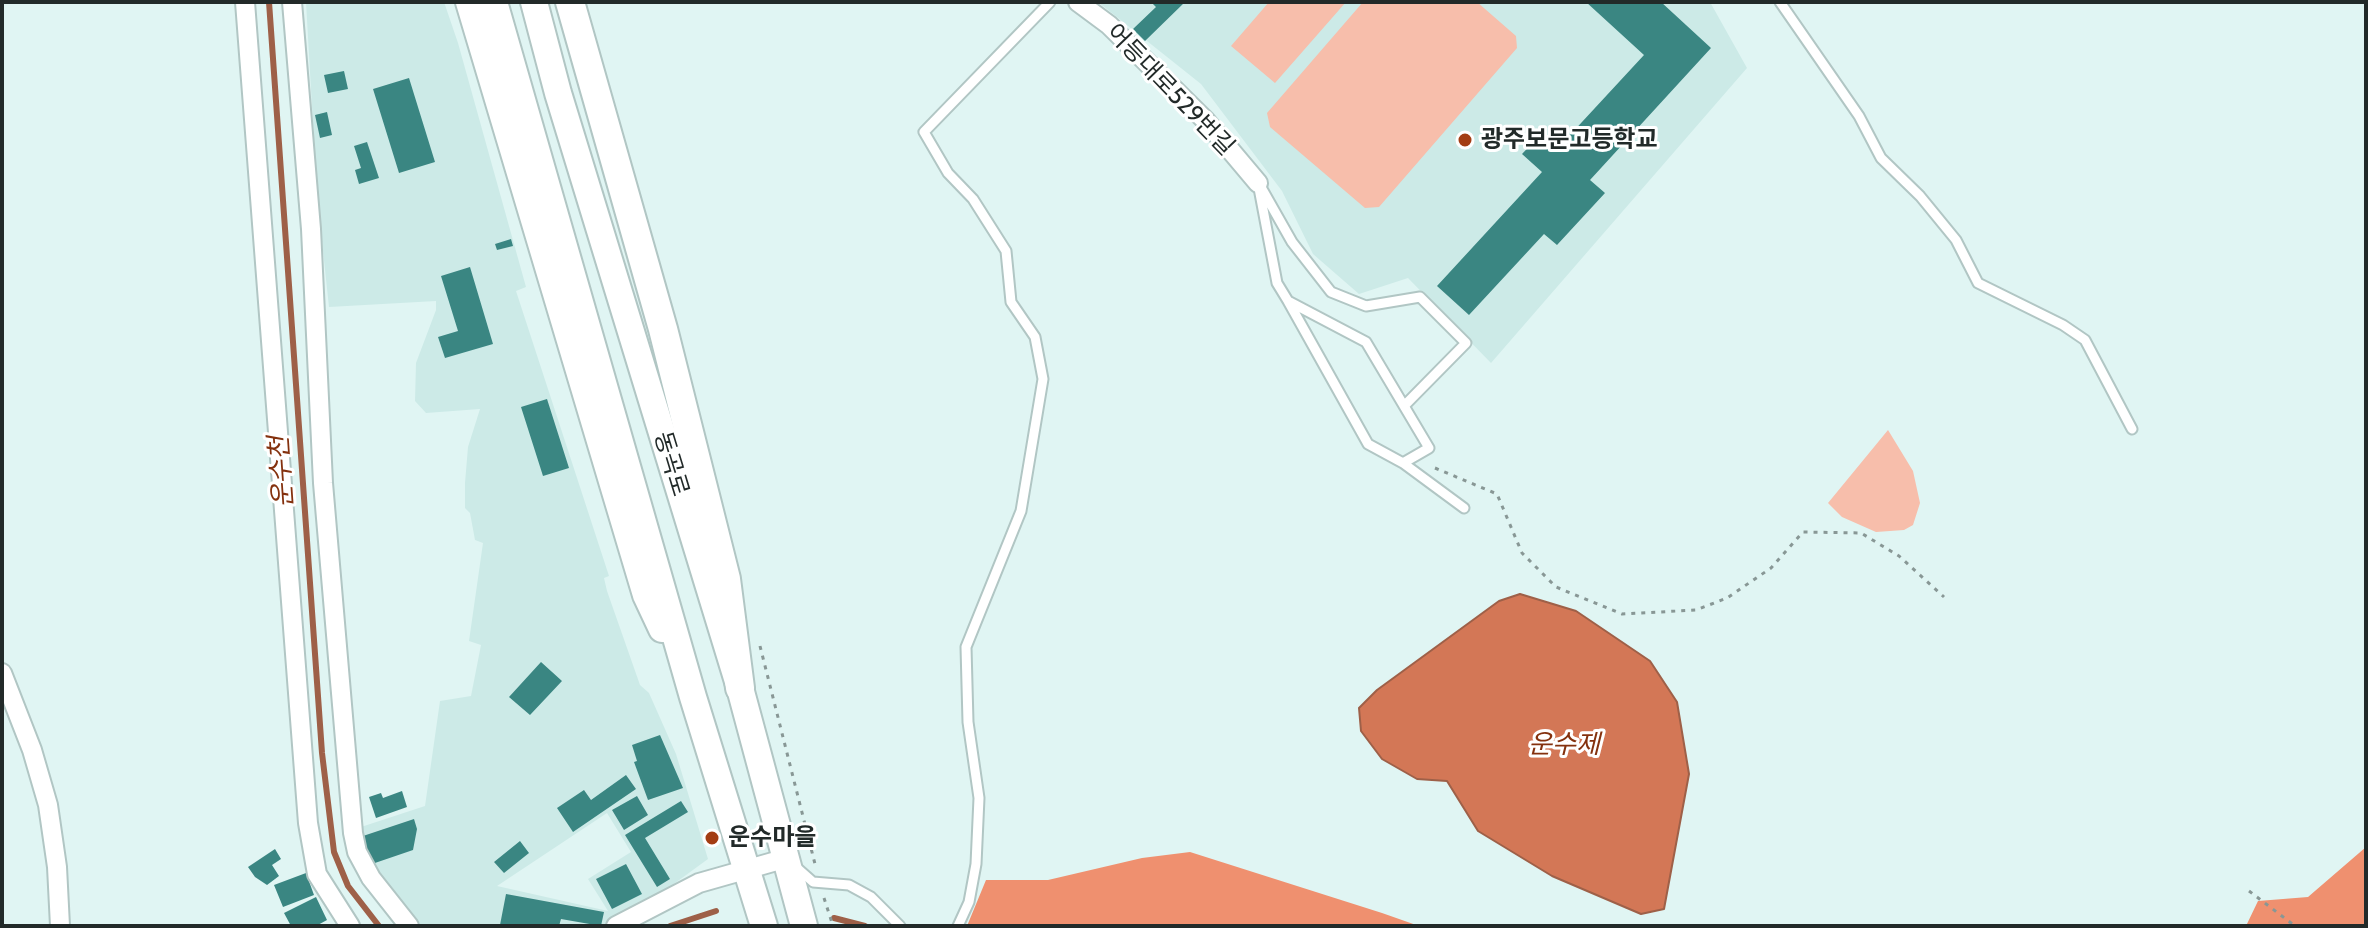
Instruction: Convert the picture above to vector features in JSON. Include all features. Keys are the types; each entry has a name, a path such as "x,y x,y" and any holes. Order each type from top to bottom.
{"main road":[{"path":"469,2 646,595 693,697"},
{"name":"동곡로","path":"494,2 693,697 764,926"},
{"name":"동곡로","path":"534,2 562,109 740,688 804,926"},
{"path":"570,2 663,329 726,579 740,688"}],"street":[{"path":"245,2 308,823 317,874 350,926"},
{"path":"292,2 311,229 326,514 353,833 357,852 371,878 409,926"},
{"name":"어등대로529번길","path":"1078,2 1109,25 1205,120 1258,183"},
{"path":"2,673 32,750 48,805 57,867 60,926"},
{"path":"616,926 699,883 787,858"}],"lane":[{"path":"958,926 969,902 976,864 979,798 968,722 966,647 1021,511 1043,379 1035,337 1011,302 1006,251 973,199 948,173 924,132 1050,2"},
{"path":"1780,2 1859,116 1881,158 1920,196 1956,240 1978,283 2063,325 2085,340 2132,429"},
{"path":"1258,183 1277,283 1368,444 1407,460 1464,508"},
{"path":"1258,183 1292,242 1331,292 1366,306 1420,297 1466,343 1404,406"},
{"path":"1288,301 1366,342 1429,448 1407,460"},
{"path":"787,858 813,882 849,885 871,897 901,925"}],"path":[{"path":"1407,460 1497,494 1522,553 1533,568 1556,587 1622,614 1696,610 1727,598 1771,568 1803,532 1861,533 1899,556 1944,597"},
{"path":"2249,891 2295,926"}],"shaded area":[{"path":"306,2 444,2 526,287 516,291 609,576 604,578 607,591 640,685 649,693 676,754 708,859 660,894 606,926 420,926 372,868 364,851 361,827 425,806 440,701 471,696 481,645 469,641 483,543 475,540 470,513 465,508 465,483 468,447 480,409 426,413 415,401 416,363 436,310 436,301 329,307 317,195","holes":["607,813 631,852 588,879 608,911 497,886"]},
{"name":"광주보문고등학교","path":"1098,2 1710,2 1747,68 1491,363 1408,278 1359,294 1313,254 1282,191 1201,84"},
{"path":"1269,2 1346,2 1275,83 1231,46"},
{"path":"1363,2 1477,2 1516,36 1517,48 1379,207 1365,208 1270,127 1267,113"},
{"path":"1888,430 1913,471 1920,503 1913,525 1904,530 1876,532 1842,517 1828,503"},
{"path":"2366,847 2366,926 2246,926 2258,901 2308,897"},
{"path":"1190,852 1419,926 967,926 986,880 1048,880 1142,858"}],"water":[{"name":"운수제","path":"1520,594 1576,611 1650,661 1677,702 1689,774 1664,909 1641,914 1552,876 1478,831 1447,781 1417,779 1382,759 1361,731 1359,708 1377,690 1499,601"}],"building":[{"path":"1151,2 1185,2 1145,41 1133,29 1156,7"},
{"path":"1586,2 1661,2 1711,48 1590,180 1605,193 1557,245 1544,234 1469,315 1437,286 1542,172 1522,154 1541,134 1557,149 1644,55"},
{"path":"344,71 348,89 328,93 324,75"},
{"path":"409,78 435,162 399,173 373,89"},
{"path":"327,112 332,135 320,138 315,115"},
{"path":"367,142 379,178 359,184 355,170 361,168 354,146"},
{"path":"511,239 513,246 497,250 495,244"},
{"path":"470,267 493,344 445,358 438,337 458,331 441,276"},
{"path":"547,399 569,468 543,476 521,407"},
{"path":"541,662 562,681 530,715 509,697"},
{"path":"660,735 683,788 648,800 634,762 637,761 632,745"},
{"path":"626,775 636,789 573,832 557,808 584,790 591,800"},
{"path":"402,791 407,807 376,818 369,797 381,793 383,798"},
{"path":"637,796 648,815 624,830 612,810"},
{"path":"681,801 688,812 645,838 670,879 657,887 625,835"},
{"path":"414,819 417,829 413,850 372,864 363,836"},
{"path":"520,841 529,853 504,873 494,862"},
{"path":"275,849 281,859 272,865 279,876 267,885 255,877 248,867"},
{"path":"626,864 642,894 612,909 596,879"},
{"path":"306,873 314,895 283,907 274,885"},
{"path":"506,894 604,912 601,926 561,919 559,926 500,925"},
{"path":"316,897 327,920 316,926 291,926 284,913"}],"waterway":[{"name":"운수천","path":"269,2 322,753 334,852 348,886 379,926"},
{"name":"운수천","path":"670,926 716,911"},
{"path":"834,918 865,926"}],"place":[{"name":"광주보문고등학교","path":"1465,140"},
{"name":"운수마을","path":"712,838"}]}
